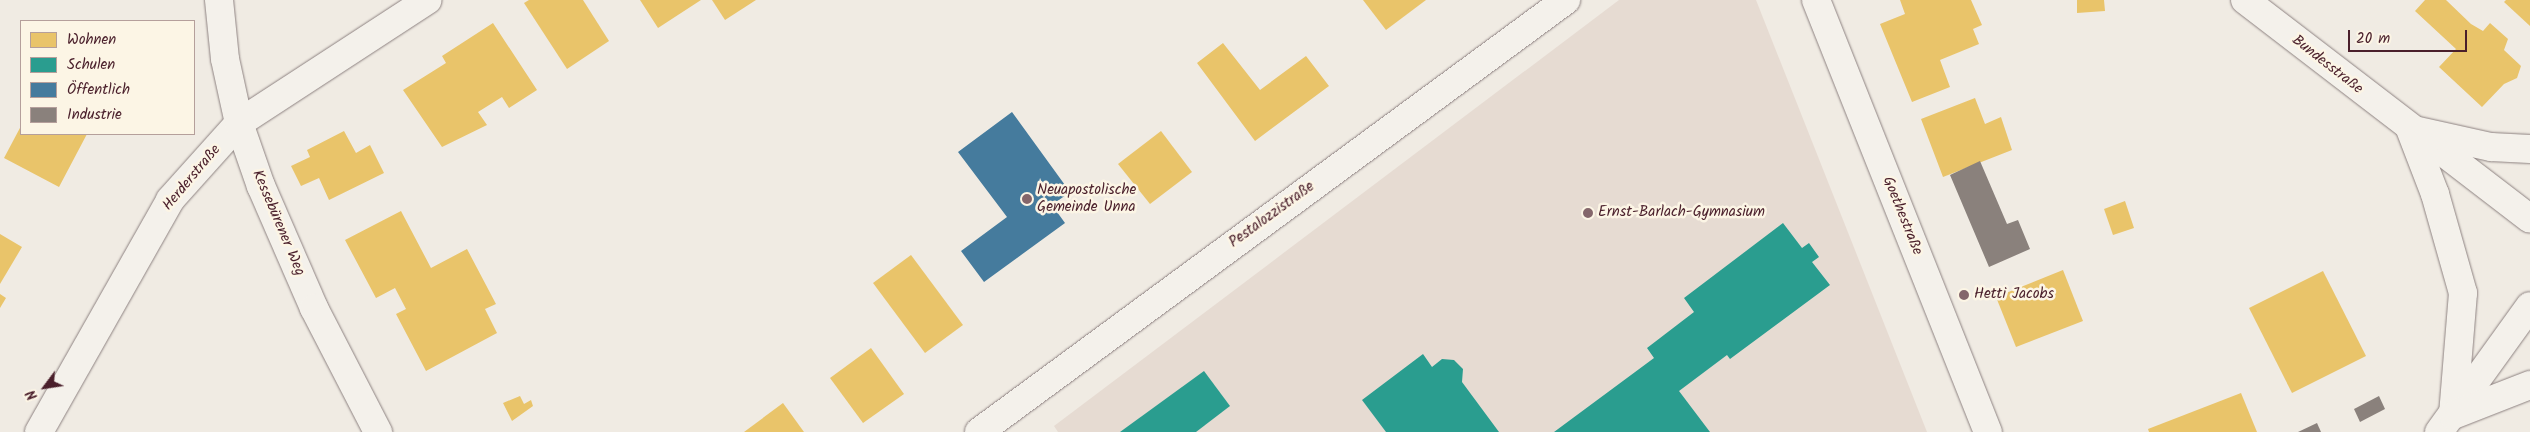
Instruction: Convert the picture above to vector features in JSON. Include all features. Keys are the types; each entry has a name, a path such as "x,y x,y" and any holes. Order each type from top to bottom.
{"street":[{"name":"Kessebürener Weg","path":"218,0 225,59 239,123 311,299 378,432"},
{"name":"Herderstraße","path":"39,432 170,200 239,123 428,0"},
{"name":"Pestalozzistraße","path":"987,430 1566,0"},
{"name":"Goethestraße","path":"1816,0 1988,432"},
{"name":"Bundesstraße","path":"2245,0 2410,129 2530,219"},
{"path":"2410,129 2491,147 2530,149"},
{"path":"2410,129 2436,194 2463,293 2446,423"},
{"path":"2446,423 2530,306"},
{"path":"2446,423 2530,385"}],"shaded area":[{"name":"Ernst-Barlach-Gymnasium","path":"1619,0 1756,0 1927,432 1058,432 1054,426"}],"building: Wohnen":[{"path":"529,0 583,0 609,41 567,69 524,3"},
{"path":"640,0 701,0 658,28"},
{"path":"712,0 756,0 725,20"},
{"path":"1363,0 1426,0 1386,30"},
{"path":"1900,0 1971,0 1982,25 1973,29 1979,44 1940,60 1950,87 1912,102 1880,24 1905,14"},
{"path":"2077,0 2104,0 2105,11 2077,13"},
{"path":"2425,0 2446,0 2471,24 2483,31 2490,23 2508,39 2504,50 2521,66 2517,78 2504,84 2482,107 2439,67 2456,49 2415,11"},
{"path":"2506,0 2530,0 2530,26 2504,2"},
{"path":"493,23 537,90 509,108 502,97 478,112 487,125 442,147 403,90 446,63 442,56"},
{"path":"1223,43 1260,90 1306,56 1329,86 1255,141 1197,63"},
{"path":"1975,98 1985,124 2001,117 2012,150 1943,177 1921,119"},
{"path":"20,128 20,135 86,135 59,187 4,158"},
{"path":"344,131 356,153 370,145 384,173 329,200 319,178 301,186 291,166 310,157 307,150"},
{"path":"1161,131 1192,172 1150,204 1118,164"},
{"path":"2125,201 2134,228 2113,235 2104,209"},
{"path":"401,211 431,268 467,249 496,304 485,309 497,333 426,371 396,314 406,309 395,288 376,298 345,240"},
{"path":"0,234 22,247 0,284"},
{"path":"911,255 963,325 925,353 873,283"},
{"path":"2063,270 2083,321 2016,347 1996,297"},
{"path":"2323,271 2366,356 2292,393 2249,308"},
{"path":"0,294 6,298 0,308"},
{"path":"871,348 904,394 863,423 830,378"},
{"path":"2241,393 2257,432 2149,432 2148,429"},
{"path":"520,396 524,404 531,400 533,406 512,421 503,403"},
{"path":"783,403 804,432 744,432"}],"building: Schulen":[{"path":"1783,223 1802,248 1809,243 1819,257 1812,262 1830,285 1730,359 1727,355 1679,391 1710,432 1554,432 1654,358 1647,348 1694,312 1684,298"},
{"path":"1423,354 1432,367 1442,359 1454,360 1463,369 1462,382 1499,432 1386,432 1362,400"},
{"path":"1204,371 1230,406 1196,432 1120,432"}],"building: Öffentlich":[{"name":"Neuapostolische Gemeinde Unna","path":"1012,112 1070,192 1052,205 1065,223 984,282 961,251 1007,217 958,152"}],"building: Industrie":[{"path":"1980,161 2007,224 2018,220 2030,249 1989,267 1950,175"},
{"path":"2379,396 2385,409 2360,422 2354,409"},
{"path":"2317,423 2321,432 2298,432"}],"place":[{"name":"Neuapostolische Gemeinde Unna","path":"1027,199"},
{"name":"Ernst-Barlach-Gymnasium","path":"1588,213"},
{"name":"Hetti Jacobs","path":"1964,295"}]}
